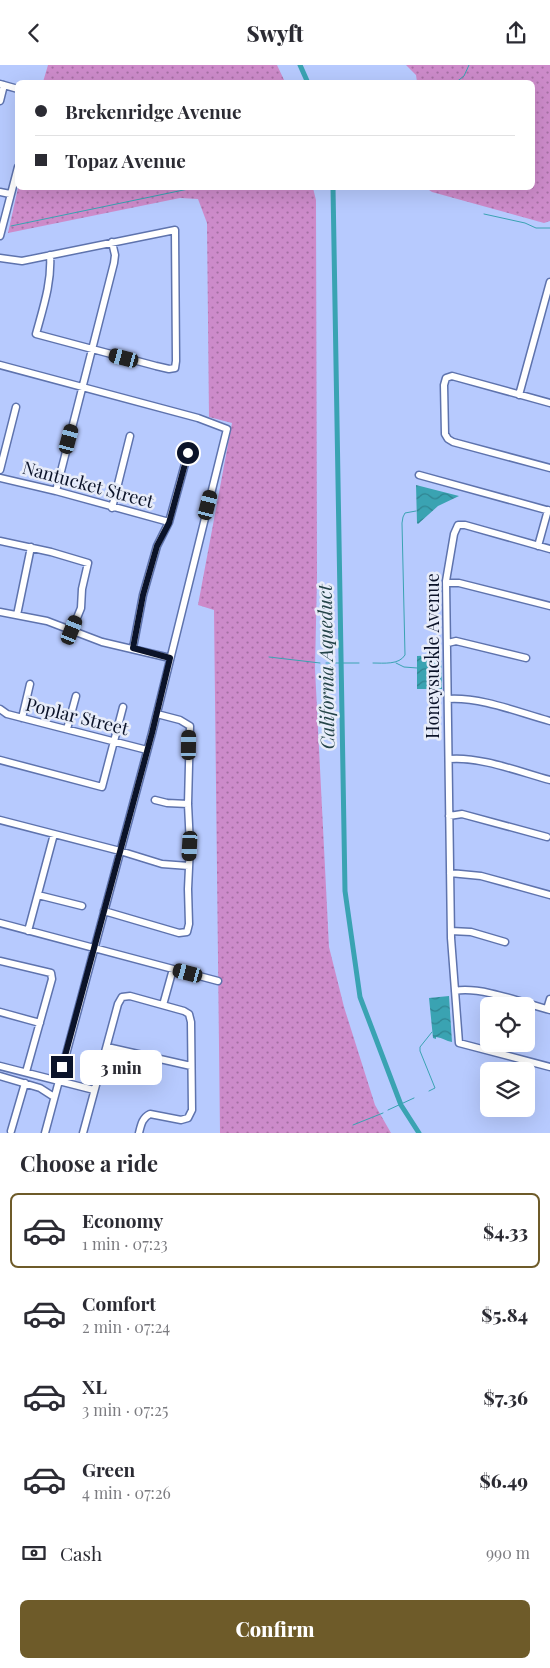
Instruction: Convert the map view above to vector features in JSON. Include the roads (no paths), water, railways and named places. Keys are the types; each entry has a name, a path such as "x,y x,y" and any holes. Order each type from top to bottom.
{"street":[{"path":"0,101 2,85 15,88"},
{"path":"0,236 15,177"},
{"path":"0,191 10,194"},
{"path":"0,258 22,261 50,255 112,242 175,230 176,361 174,368 170,369 36,334 50,279 50,255"},
{"path":"56,491 114,263 115,255 112,242"},
{"path":"519,395 550,282"},
{"path":"0,365 198,417 227,429 148,750 45,1133"},
{"path":"550,403 452,376 446,378 444,385 445,434 448,439 550,467"},
{"path":"0,470 16,407"},
{"path":"112,508 130,436"},
{"path":"133,648 147,579 157,546 169,523 188,453"},
{"path":"419,475 549,511 538,546 550,549"},
{"name":"Nantucket Street","path":"0,477 169,523"},
{"name":"Honeysuckle Avenue","path":"538,546 465,525 458,525 454,534 446,583 451,931 459,1043 550,1067"},
{"path":"0,541 51,552 88,563 82,589 81,608 72,630"},
{"path":"17,615 30,547"},
{"path":"446,583 459,583 550,606"},
{"path":"0,612 47,621 102,642 170,658"},
{"path":"448,643 456,641 526,657"},
{"path":"22,718 30,684"},
{"path":"67,729 76,696"},
{"path":"448,699 461,698 487,703 550,721"},
{"path":"0,761 102,787 123,707"},
{"name":"Poplar Street","path":"0,709 7,714 114,743 148,750"},
{"path":"104,911 179,933 187,932 189,924 190,846 188,804 190,726 180,720 157,714"},
{"path":"449,759 470,759 550,780"},
{"path":"155,800 167,803 188,804"},
{"path":"449,816 462,814 547,837"},
{"path":"0,822 120,851 162,864 189,866"},
{"path":"28,931 54,834"},
{"path":"450,873 481,876 550,895"},
{"path":"38,895 82,906"},
{"path":"0,923 218,981"},
{"path":"451,931 471,932 505,942"},
{"path":"0,961 51,973 52,979 26,1072"},
{"path":"163,1005 173,969"},
{"path":"455,991 465,989 491,994 548,1010 550,999"},
{"path":"83,1133 118,1004 122,997 130,996 184,1011 189,1014 191,1022 192,1111 188,1118 181,1120 150,1114 142,1121 139,1133"},
{"path":"0,1012 40,1023"},
{"path":"107,1047 191,1066"},
{"path":"0,1066 94,1090"},
{"path":"0,1077 40,1088 54,1097"},
{"path":"11,1131 25,1083"}],"water":[{"path":"416,485 459,496 438,506 418,524"},
{"path":"441,655 442,689 417,689 417,656"},
{"path":"449,996 452,1042 438,1037 436,1039 433,1038 429,998"}],"waterway":[{"name":"California Aqueduct","path":"300,65 307,80"},
{"path":"459,80 464,76 469,65"},
{"path":"11,226 184,190"},
{"name":"California Aqueduct","path":"333,190 345,891 360,997 401,1105 419,1133"},
{"path":"484,214 525,223 536,228 550,228"},
{"path":"373,663 395,662 405,655 402,523 405,513 416,511"},
{"path":"269,657 320,663"},
{"name":"California Aqueduct","path":"326,663 359,663"},
{"path":"396,663 404,667 417,668"},
{"path":"429,1091 435,1088 420,1047 432,1032"},
{"name":"California Aqueduct","path":"388,1110 414,1098"},
{"path":"353,1125 383,1113"}]}
